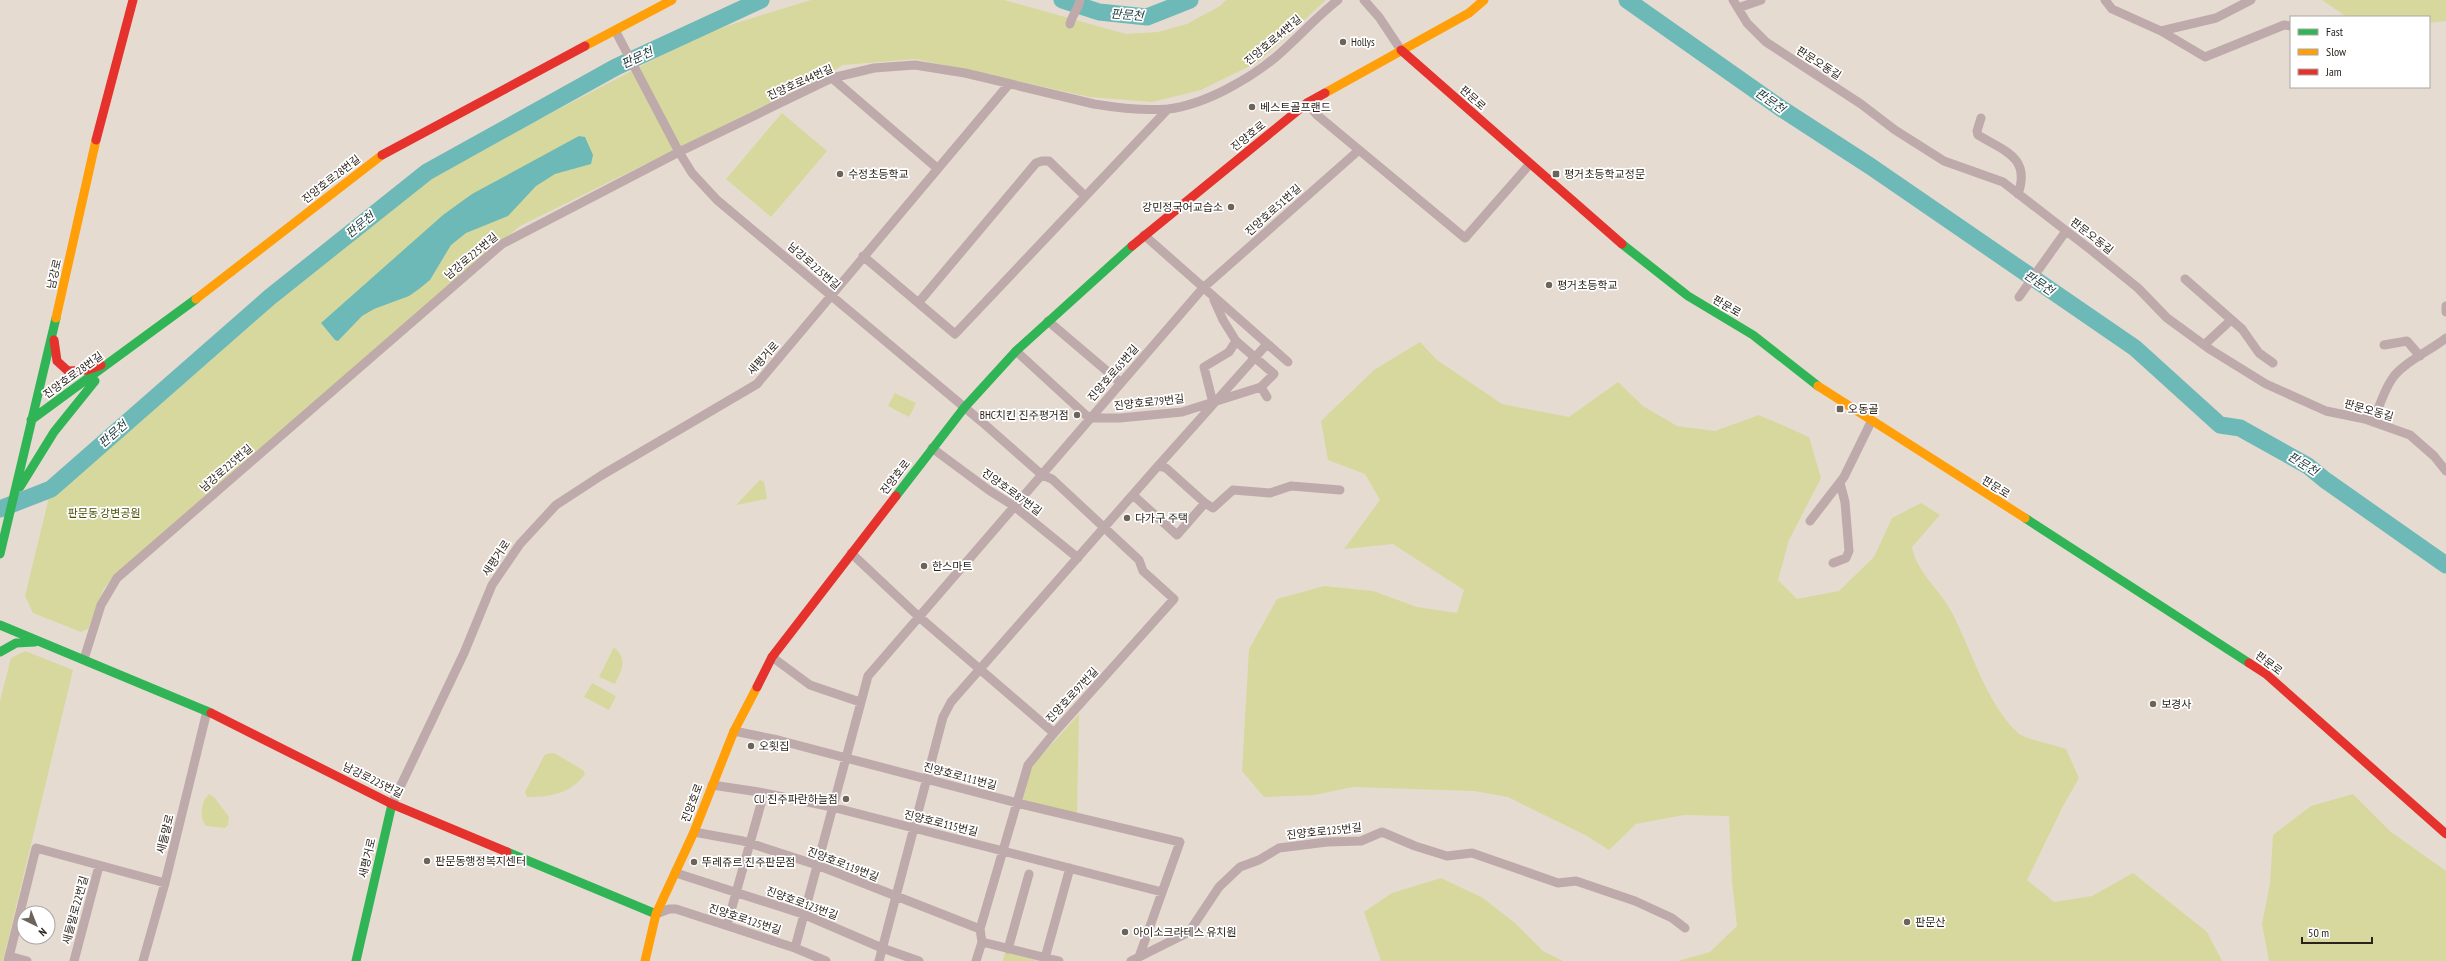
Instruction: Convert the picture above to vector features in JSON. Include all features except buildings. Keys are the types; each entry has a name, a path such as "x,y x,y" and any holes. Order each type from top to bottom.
{"street":[{"name":"남강로","path":"0,554 25,444 53,333 101,115 133,0"},
{"name":"진양호로28번길","path":"31,420 114,360 381,156 616,32 672,0"},
{"path":"1070,24 1072,14 1077,10 1080,0"},
{"name":"진양호로44번길","path":"679,152 832,78 874,68 915,65 965,73 1094,104 1114,107 1168,108 1207,97 1252,75 1276,56 1338,0"},
{"path":"1364,0 1379,17 1402,50"},
{"name":"진양호로","path":"645,961 656,914 694,832 734,731 772,657 964,408 1016,351 1048,320 1144,235 1307,103 1469,13 1484,0"},
{"name":"판문오동길","path":"1733,0 1747,23 1766,42 1861,104 1895,130 1944,161 2003,182 2138,288 2167,318 2204,345 2266,384 2326,411 2373,422 2410,435 2434,456 2446,471"},
{"path":"1738,8 1761,0"},
{"path":"2105,0 2112,9 2161,31 2205,57 2284,25 2290,26"},
{"path":"2161,31 2216,18 2251,0"},
{"path":"616,32 650,93 679,152"},
{"name":"판문로","path":"1402,50 1529,165 1646,265 1688,296 1753,335 1822,389 1871,422 2133,586 2266,674 2446,834"},
{"path":"832,78 937,168"},
{"path":"832,298 863,256 1009,84"},
{"path":"1307,103 1317,115 1465,238 1529,165"},
{"path":"863,256 955,334 1168,108"},
{"path":"1980,118 1977,131 1978,135 2002,149 2018,162 2022,172 2022,184 2018,194"},
{"name":"진양호로51번길","path":"1204,288 1359,150"},
{"name":"남강로225번길","path":"84,659 101,605 117,578 502,244 679,152 692,173 717,200 1042,475 1052,479 1139,560 1143,571 1174,599"},
{"path":"919,302 1036,163 1049,161 1085,196"},
{"path":"2019,297 2066,231"},
{"path":"1144,235 1204,288 1212,297 1288,362"},
{"path":"2185,279 2242,329 2259,353 2273,363"},
{"name":"진양호로65번길","path":"1014,506 1042,475 1089,418 1204,288"},
{"path":"1212,297 1223,320 1236,341 1274,374 1261,387 1267,397"},
{"name":"새평거로","path":"356,961 392,804 464,653 492,585 520,544 556,504 602,475 757,384 832,298"},
{"path":"2446,306 2446,312"},
{"path":"1048,320 1121,383"},
{"path":"2204,345 2231,320"},
{"path":"53,333 57,361 68,371 87,370 114,360"},
{"path":"2373,422 2392,378 2446,338"},
{"path":"1213,403 1204,367 1229,352 1236,341"},
{"path":"2384,345 2407,341 2420,356"},
{"path":"879,961 895,897 916,829 943,717 951,702 978,669 1267,344"},
{"path":"1016,351 1089,418"},
{"path":"13,501 43,446 68,411 114,360"},
{"name":"진양호로79번길","path":"1089,418 1120,418 1182,412 1261,387"},
{"path":"1810,521 1840,483 1871,422"},
{"name":"진양호로87번길","path":"932,448 990,491 1014,506 1078,558"},
{"path":"1158,466 1166,468 1205,503 1213,508 1233,490 1270,493 1291,486 1340,490"},
{"path":"1833,563 1846,558 1849,551 1845,502 1840,483"},
{"path":"1133,495 1177,535 1205,503"},
{"path":"795,948 868,676 1014,506"},
{"name":"진양호로97번길","path":"851,553 918,616 1054,733 1174,599"},
{"name":"남강로225번길","path":"0,625 207,711 392,804 656,914"},
{"path":"0,652 9,644 21,641 44,643"},
{"path":"772,657 810,685 860,702"},
{"name":"새들말로","path":"143,961 165,882 207,711"},
{"name":"진양호로111번길","path":"734,731 778,740 1017,803 1180,842 1162,892"},
{"path":"976,961 982,942 980,929 1028,766 1054,733"},
{"name":"진양호로115번길","path":"712,785 764,793 832,807 1162,892"},
{"path":"726,925 764,793"},
{"name":"진양호로119번길","path":"694,832 750,843 817,866 980,929"},
{"name":"진양호로125번길","path":"1135,959 1189,932 1219,888 1240,866 1259,860 1279,848 1327,842 1361,841 1382,832 1415,846 1447,856 1472,853 1558,883 1576,881 1635,901 1672,918 1685,928"},
{"path":"27,961 9,959 36,848 99,866 165,882"},
{"name":"새들말로22번길","path":"74,961 99,866"},
{"path":"1046,958 1070,868"},
{"name":"진양호로123번길","path":"676,872 803,914 882,948 919,961"},
{"path":"1008,949 1029,874"},
{"path":"1135,959 1162,892"},
{"name":"진양호로125번길","path":"656,914 669,909 676,910 795,948 826,961"},
{"path":"982,942 1059,961"}],"green space":[{"name":"판문동 강변공원","path":"811,0 1004,0 1126,34 1158,32 1187,24 1220,6 1226,0 1326,0 1258,62 1201,90 1152,102 1090,97 916,59 843,65 828,74 520,226 474,263 112,578 103,590 88,629 81,632 33,613 25,596 51,489 401,192 704,33"},
{"path":"2322,0 2446,0 2446,21 2430,23 2430,16 2346,16"},
{"path":"782,113 827,151 771,217 726,179"},
{"path":"1420,342 1437,360 1502,404 1569,417 1618,382 1643,406 1677,426 1715,431 1759,415 1809,437 1821,478 1789,540 1778,580 1797,599 1839,591 1874,557 1892,518 1921,503 1940,515 1912,547 1923,573 1951,611 1988,691 2006,720 2018,733 2022,735 2066,749 2079,778 2063,806 2027,880 2054,902 2092,896 2133,873 2207,932 2222,961 1678,961 1710,952 1737,926 1732,881 1729,816 1684,815 1636,824 1609,850 1587,836 1508,797 1474,791 1352,787 1315,795 1264,797 1242,771 1249,649 1277,599 1324,586 1373,591 1417,607 1457,613 1464,590 1393,544 1344,549 1380,500 1365,474 1328,460 1321,421 1374,370"},
{"path":"895,393 916,403 909,417 888,406"},
{"path":"760,480 764,482 767,499 736,505"},
{"path":"614,647 621,656 622,660 621,669 615,684 599,677"},
{"path":"25,651 73,670 3,961 0,961 0,701 11,658"},
{"path":"592,683 616,696 609,710 584,697"},
{"path":"1079,714 1077,814 1023,800 1031,767"},
{"path":"554,753 583,770 585,774 573,786 559,793 527,797 525,792 544,756 546,754"},
{"path":"209,794 214,797 229,817 228,825 225,828 206,826 202,819 204,801"},
{"path":"2353,794 2391,832 2446,871 2446,961 2269,961 2262,924 2270,884 2273,835 2311,806"},
{"path":"1441,878 1483,898 1516,924 1543,951 1563,961 1381,961 1364,912 1392,893"},
{"path":"1005,952 1038,961 1003,961"}],"water":[{"path":"579,136 585,137 593,155 591,164 555,174 536,186 508,216 466,233 451,245 430,280 419,289 409,296 374,309 362,316 338,341 335,340 321,323 443,215 472,194"}],"waterway":[{"name":"판문천","path":"0,509 51,489 270,297 427,172 616,67 761,0"},
{"name":"판문천","path":"1062,0 1099,12 1147,17 1190,0"},
{"name":"판문천","path":"1627,0 1782,109 1870,166 2135,348 2220,425 2240,428 2308,466 2325,480 2446,565"}],"traffic: fast":[{"path":"1622,244 1688,296 1753,335 1818,386"},
{"path":"896,496 964,408 1016,351 1132,246"},
{"path":"31,420 196,299"},
{"path":"0,554 56,318"},
{"path":"20,487 54,432 95,381"},
{"path":"2025,518 2249,663"},
{"path":"0,625 211,713"},
{"path":"0,652 16,643 35,642"},
{"path":"356,961 392,804"},
{"path":"507,852 656,914"}],"traffic: slow":[{"path":"585,46 672,0"},
{"path":"1325,93 1469,13 1484,0"},
{"path":"56,318 96,140"},
{"path":"196,299 382,155"},
{"path":"1818,386 2025,518"},
{"path":"645,961 656,914 694,832 734,731 757,687"}],"traffic: jam":[{"path":"96,140 133,0"},
{"path":"382,155 585,46"},
{"path":"1401,50 1622,244"},
{"path":"1132,246 1307,103 1325,93"},
{"path":"54,340 57,361 68,371 87,370 101,365"},
{"path":"757,687 772,657 896,496"},
{"path":"2249,663 2266,674 2446,834"},
{"path":"211,713 392,804 507,852"}],"place":[{"name":"Hollys","path":"1343,42"},
{"name":"베스트골프랜드","path":"1252,107"},
{"name":"수정초등학교","path":"840,174"},
{"name":"평거초등학교정문","path":"1556,174"},
{"name":"강민정국어교습소","path":"1231,207"},
{"name":"평거초등학교","path":"1549,285"},
{"name":"오동골","path":"1840,409"},
{"name":"BHC치킨 진주평거점","path":"1077,415"},
{"name":"다가구 주택","path":"1127,518"},
{"name":"한스마트","path":"924,566"},
{"name":"보경사","path":"2153,704"},
{"name":"오횟집","path":"751,746"},
{"name":"CU 진주파란하늘점","path":"846,799"},
{"name":"판문동행정복지센터","path":"427,861"},
{"name":"뚜레쥬르 진주판문점","path":"694,862"},
{"name":"판문산","path":"1907,922"},
{"name":"아이소크라테스 유치원","path":"1125,932"}]}
